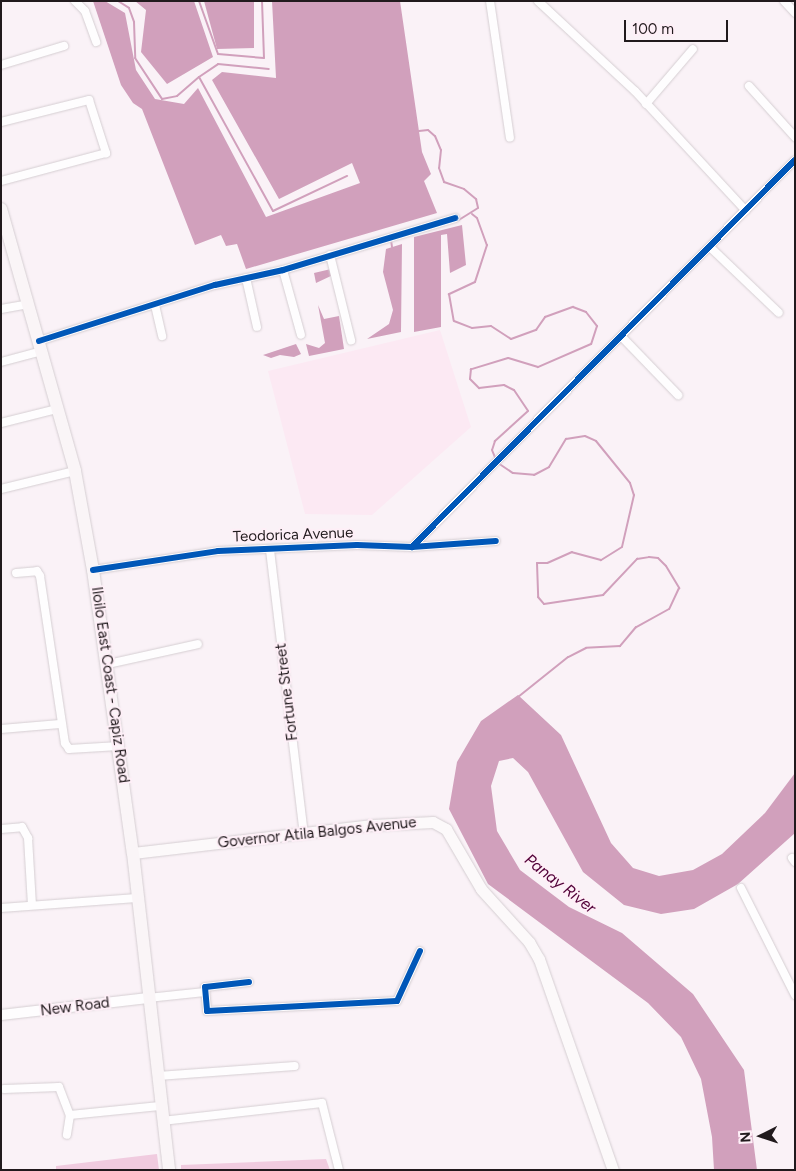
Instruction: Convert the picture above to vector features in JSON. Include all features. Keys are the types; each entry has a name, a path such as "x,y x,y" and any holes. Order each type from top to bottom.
{"main road":[{"name":"Iloilo East Coast - Capiz Road","path":"1,209 75,471 93,570 108,664 133,853 160,1106 169,1170"},
{"name":"Governor Atila Balgos Avenue","path":"133,853 420,822 433,822 446,828 481,890 528,942 538,959 613,1170"}],"street":[{"path":"75,1 85,11 96,42"},
{"path":"490,1 510,138"},
{"path":"538,1 565,24 646,104 746,211"},
{"path":"784,1 795,12"},
{"path":"1,65 64,46"},
{"path":"646,104 693,50"},
{"path":"749,86 795,137"},
{"path":"1,122 88,100 106,153 1,181"},
{"path":"412,547 622,337 795,160"},
{"path":"787,168 795,174"},
{"path":"1,362 155,305 246,278 283,270 455,218"},
{"path":"710,247 779,313"},
{"path":"330,255 352,340"},
{"path":"283,270 302,335"},
{"path":"246,278 258,327"},
{"path":"1,309 29,304"},
{"path":"155,305 162,336"},
{"path":"622,337 678,395"},
{"path":"1,423 57,409"},
{"path":"1,489 75,471"},
{"name":"Teodorica Avenue","path":"93,570 218,551 356,545 412,547 496,542"},
{"name":"Fortune Street","path":"270,550 304,834"},
{"path":"16,573 37,571 40,576 60,724 69,749 119,746"},
{"path":"108,664 198,644"},
{"path":"1,729 60,724"},
{"path":"1,829 22,827 28,838 32,905"},
{"path":"741,888 795,995"},
{"path":"1,908 137,898"},
{"path":"249,982 205,987 207,1010 397,1001 420,951"},
{"path":"148,998 205,992"},
{"name":"New Road","path":"1,1015 148,998"},
{"path":"158,1076 295,1066"},
{"path":"4,1089 59,1087 70,1114 67,1135"},
{"path":"162,1121 322,1103 339,1170"},
{"path":"70,1114 160,1106"}],"shaded area":[{"path":"93,1 105,1 125,13 136,70 155,99 184,104 198,88 266,217 360,183 352,163 279,199 212,80 222,72 276,78 272,1 400,1 422,152 431,174 424,181 437,213 246,269 237,244 226,246 221,235 195,245 142,109 133,103 121,85"},
{"path":"135,1 194,1 213,57 167,84 141,52 146,10"},
{"path":"204,1 254,1 254,48 217,49"},
{"path":"462,225 466,265 450,273 447,234 441,235 441,327 414,332 414,237"},
{"path":"402,244 401,332 367,339 389,324 393,310 383,272 386,249"},
{"path":"331,269 333,275 316,283 314,273"},
{"path":"318,305 324,319 339,316 344,349 309,356 306,344 319,348 325,343"},
{"path":"440,330 471,427 372,515 305,514 268,371"},
{"path":"296,344 301,354 294,357 280,355 271,358 263,355"},
{"path":"518,695 561,735 611,843 633,868 659,876 693,870 722,854 765,813 795,773 795,833 738,884 694,909 661,914 624,905 583,872 528,772 513,758 499,761 491,786 497,831 520,870 569,907 622,933 693,994 744,1070 757,1170 714,1170 712,1137 701,1079 681,1037 648,1003 488,884 449,809 457,762 481,721"},
{"path":"157,1154 159,1170 56,1170 56,1166"},
{"path":"326,1159 330,1170 181,1170 181,1165"}],"waterway":[{"path":"118,1 129,8 134,22 135,58 162,99 177,96 199,77 273,211 347,176"},
{"path":"199,1 218,54 264,58 262,1"},
{"path":"199,77 218,64 269,69"},
{"path":"419,131 428,130 435,136 441,150 439,168 444,182 464,189 476,199 478,208 457,221"},
{"path":"472,214 477,218 487,245 475,282 449,294 454,321 472,328 491,326 511,339 536,330 545,317 573,307 586,312 597,326 591,344 538,367 508,358 471,369 470,379 479,388 504,385 514,390 528,411 495,441 492,450 496,460"},
{"path":"391,240 392,247"},
{"path":"498,463 513,473 534,475 549,467 566,439 585,436 596,441 630,483 634,495 622,547 601,560 572,552 547,563 537,563 538,597 544,604 603,595 637,559 649,557 658,558 666,566 679,588 669,609 636,627 620,646 586,648 568,657 518,697"}],"cycle path":[{"path":"412,547 795,160"},
{"path":"39,341 215,285 283,270 455,218"},
{"path":"93,570 218,551 357,545 412,547 496,541"},
{"path":"249,982 205,987 207,1011 397,1001 420,951"}],"water label":[{"name":"Panay River","path":"560,884"}]}
